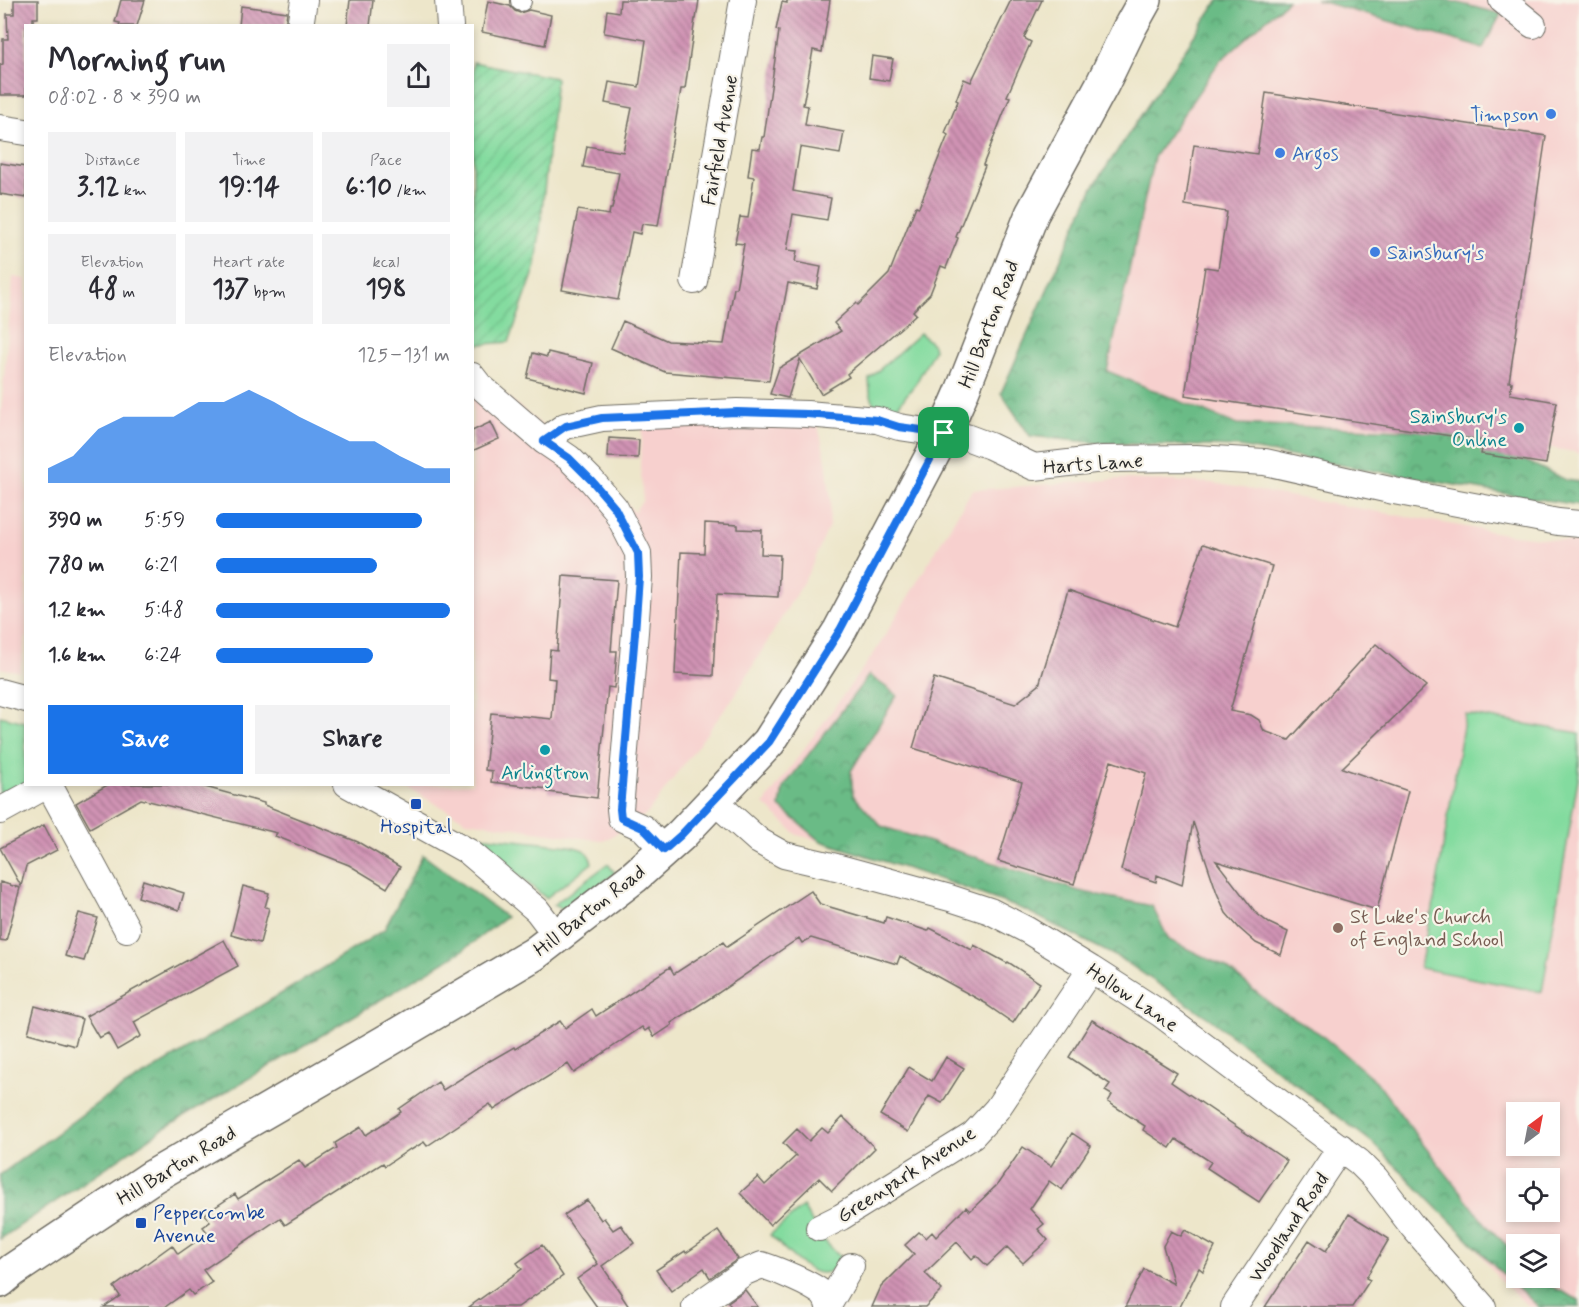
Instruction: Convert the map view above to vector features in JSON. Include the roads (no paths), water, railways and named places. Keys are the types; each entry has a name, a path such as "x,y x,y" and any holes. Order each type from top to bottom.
{"main road":[{"name":"Hill Barton Road","path":"0,1281 152,1177 534,954 634,877 681,835 769,742 840,630 944,433 1032,214 1146,0"},
{"name":"Hill Barton Road","path":"1102,85 1171,0"}],"street":[{"path":"300,24 304,0"},
{"path":"448,0 450,24"},
{"name":"Fairfield Avenue","path":"694,280 743,0"},
{"path":"1502,0 1533,25"},
{"path":"0,128 24,132"},
{"path":"474,379 544,441 569,458 592,481 615,508 638,553 639,577 620,809 621,818 643,828 664,850"},
{"name":"Harts Lane","path":"544,441 566,426 602,418 737,412 807,414 877,420 899,427 966,436 1034,467 1103,459 1196,458 1265,462 1394,491 1579,524"},
{"path":"0,692 24,698"},
{"path":"0,811 47,786"},
{"path":"50,786 127,930"},
{"path":"351,786 469,852 537,910 556,935"},
{"name":"Hollow Lane","path":"713,800 759,841 784,855 836,867 990,911 1027,930 1161,1014 1359,1162 1484,1307"},
{"name":"Greenpark Avenue","path":"819,1228 841,1217 973,1135 997,1109 1091,969"},
{"name":"Woodland Road","path":"1234,1307 1341,1148"},
{"path":"695,1307 745,1272 762,1265 815,1289 823,1294 829,1306"},
{"path":"829,1306 851,1266"}],"place":[{"name":"Timpson","path":"1551,114"},
{"name":"Argos","path":"1280,153"},
{"name":"Sainsbury's","path":"1375,252"},
{"name":"Sainsbury's Online","path":"1519,428"},
{"name":"Arlingtron","path":"545,750"},
{"name":"Hospital","path":"416,804"},
{"name":"St Luke's Church of England School","path":"1338,928"},
{"name":"Peppercombe Avenue","path":"141,1223"}]}
